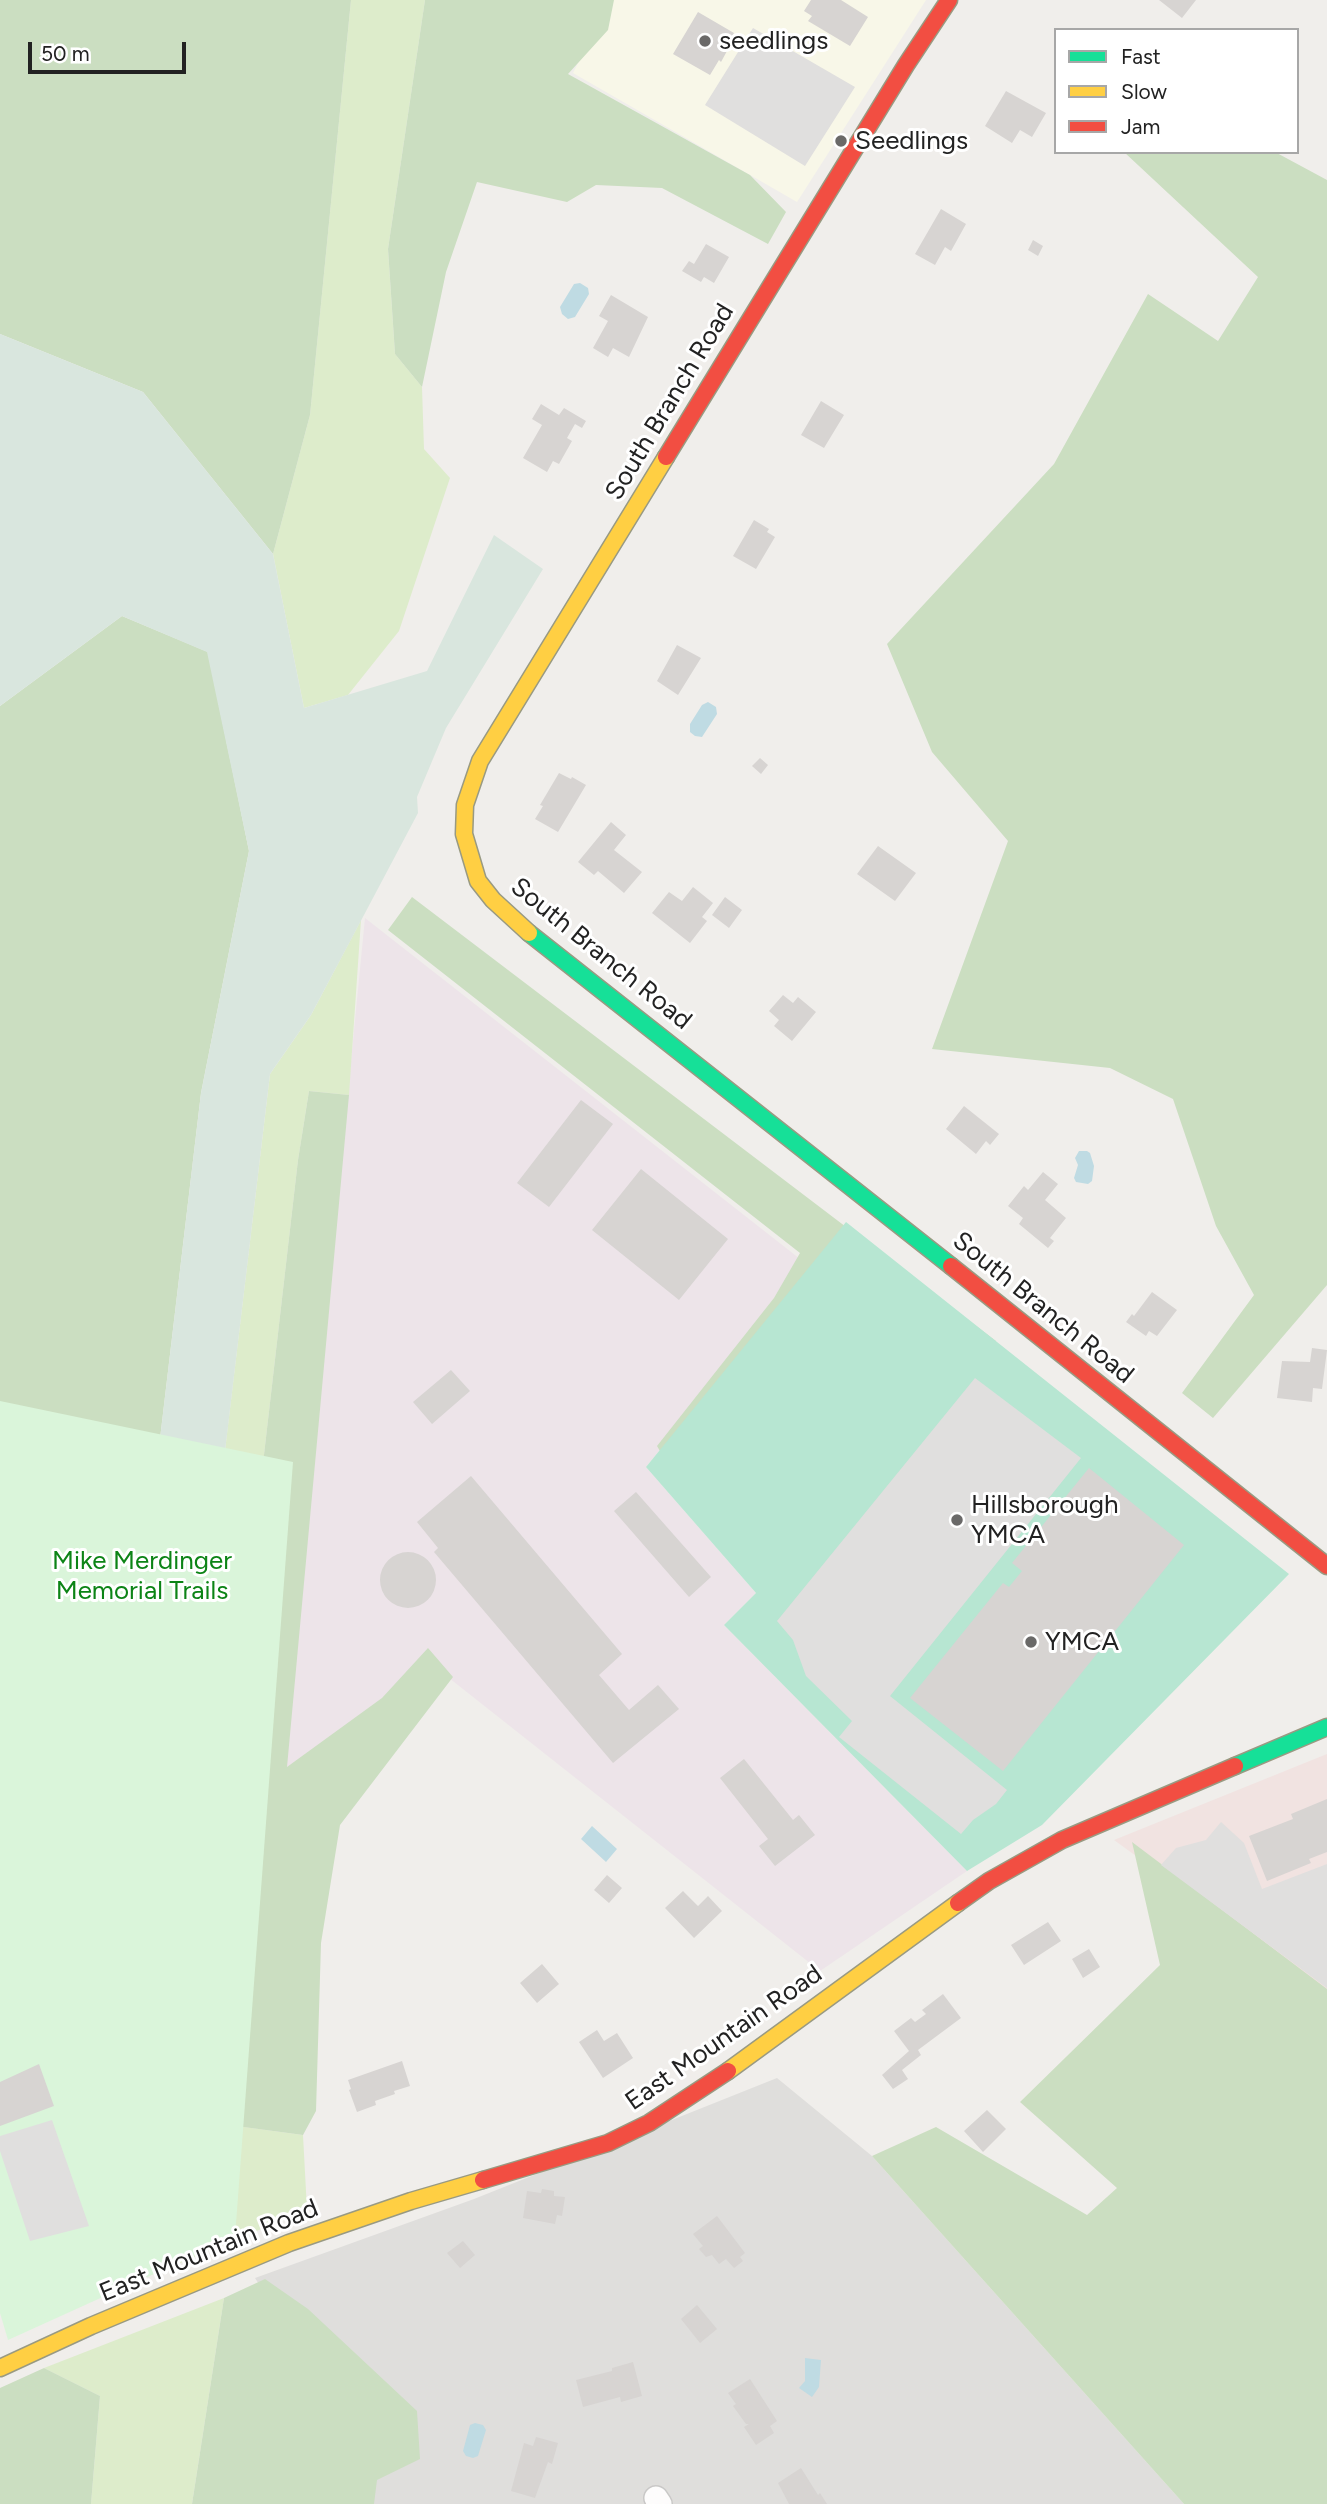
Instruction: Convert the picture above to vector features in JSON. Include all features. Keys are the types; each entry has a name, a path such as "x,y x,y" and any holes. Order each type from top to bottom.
{"street":[{"name":"South Branch Road","path":"949,0 814,213 480,761 465,805 464,834 468,852 478,880 493,900 522,926 1327,1566"},
{"name":"East Mountain Road","path":"0,2368 91,2326 302,2238 411,2201 568,2156 619,2138 702,2090 998,1876 1062,1840 1327,1727"}],"shaded area":[{"path":"610,0 926,0 797,202 573,73"},
{"path":"753,28 855,87 805,166 705,105"},
{"path":"0,334 143,392 273,554 304,708 427,671 494,535 543,569 446,728 417,797 418,813 311,1015 270,1074 154,2046 99,1953 201,1093 249,851 207,652 122,616 0,706"},
{"path":"365,918 809,1266 646,1467 756,1593 724,1625 967,1871 820,1971 430,1663 281,1777"},
{"path":"975,1378 1081,1458 890,1696 1007,1790 996,1804 973,1820 961,1834 839,1737 852,1721 806,1676 793,1640 777,1621"},
{"path":"1327,1754 1327,1995 1114,1840"},
{"path":"1221,1822 1244,1843 1262,1889 1327,1864 1327,1988 1161,1865 1176,1848 1206,1840"},
{"path":"777,2078 872,2156 1184,2504 352,2504 273,2306 255,2278 474,2199"},
{"path":"52,2120 89,2226 30,2241 0,2151 0,2136"}],"green space":[{"path":"0,0 351,0 310,415 273,554 143,392 0,334"},
{"path":"351,0 425,0 388,249 395,354 422,387 424,449 450,478 399,631 348,695 304,708 273,554 310,415"},
{"path":"425,0 614,0 608,30 568,74 750,175 786,212 768,244 662,188 596,185 567,202 477,182 446,272 422,387 395,354 388,249"},
{"path":"1126,154 1279,154 1327,180 1327,1285 1213,1418 1182,1393 1254,1295 1216,1226 1173,1099 1110,1068 932,1049 1008,841 932,752 887,644 1054,464 1148,294 1218,341 1258,277"},
{"path":"122,616 208,652 249,851 201,1093 99,1953 0,1999 0,706"},
{"path":"412,897 996,1341 674,1475 657,1446 774,1298 800,1253 388,930"},
{"path":"361,920 349,1095 309,1091 298,1160 259,1498 200,2121 303,2135 307,2210 125,2286 270,1074 311,1015"},
{"path":"309,1091 349,1095 287,1767 382,1698 428,1648 453,1677 340,1825 321,1943 316,2111 303,2135 199,2121 259,1498 298,1160"},
{"name":"Hillsborough YMCA","path":"846,1222 1289,1574 1042,1825 967,1871 724,1625 756,1593 646,1467"},
{"name":"Mike Merdinger Memorial Trails","path":"0,1401 293,1462 235,2237 8,2340 0,2313"},
{"path":"1132,1842 1327,1989 1327,2504 1184,2504 872,2156 936,2127 1087,2215 1117,2188 1020,2102 1160,1965"},
{"path":"265,2279 308,2309 417,2411 420,2459 377,2480 374,2504 192,2504 224,2298"},
{"path":"224,2298 192,2504 91,2504 100,2396 44,2368"},
{"path":"44,2368 100,2396 91,2504 0,2504 0,2388"}],"water":[{"path":"580,283 588,288 589,294 575,317 568,319 562,314 560,307 574,284"},
{"path":"708,702 716,707 717,714 702,737 695,736 690,732 690,724 702,705"},
{"path":"1079,1151 1090,1153 1094,1166 1092,1181 1088,1184 1076,1182 1074,1178 1078,1165 1075,1158"},
{"path":"592,1826 617,1849 606,1862 581,1839"},
{"path":"805,2358 821,2360 819,2387 812,2397 799,2388 805,2381"},
{"path":"470,2425 483,2425 486,2430 478,2456 473,2458 466,2456 463,2451"}],"building":[{"path":"811,0 841,0 868,17 850,46 808,21 812,16 804,11"},
{"path":"1159,0 1196,0 1182,18"},
{"name":"seedlings","path":"698,12 734,33 721,62 719,60 710,75 673,54"},
{"path":"1006,91 1046,113 1032,137 1020,130 1012,143 985,126"},
{"path":"941,209 966,224 951,251 945,247 935,265 915,254"},
{"path":"1033,240 1043,246 1038,256 1028,250"},
{"path":"706,244 729,257 714,283 704,277 701,282 682,271 689,261 694,264"},
{"path":"611,295 648,317 629,357 613,348 608,357 593,348 608,321 599,316"},
{"path":"821,401 844,415 824,448 801,435"},
{"path":"541,404 559,415 564,408 586,421 582,428 575,424 567,438 572,441 559,464 553,461 547,472 523,458 542,425 532,419"},
{"path":"754,520 769,529 767,532 775,537 756,569 733,556"},
{"path":"677,645 701,658 678,695 657,681"},
{"path":"760,758 768,765 761,774 752,766"},
{"path":"559,773 586,785 558,832 535,819"},
{"path":"611,822 626,835 614,850 642,872 624,893 598,871 594,875 578,862"},
{"path":"878,846 916,873 895,901 857,874"},
{"path":"693,887 713,903 702,917 707,921 690,943 652,913 669,892 682,901"},
{"path":"725,897 742,910 729,928 712,915"},
{"path":"783,995 793,1003 798,997 816,1012 792,1041 774,1026 779,1020 769,1011"},
{"path":"581,1100 613,1124 549,1207 517,1183"},
{"path":"964,1106 999,1134 990,1145 986,1141 976,1154 946,1129"},
{"path":"641,1169 728,1239 679,1300 592,1230"},
{"path":"1043,1172 1058,1184 1045,1200 1066,1218 1050,1238 1054,1241 1048,1248 1019,1224 1023,1218 1008,1206 1024,1186 1028,1190"},
{"path":"1152,1292 1177,1310 1157,1336 1149,1331 1146,1336 1126,1322 1132,1314 1134,1316"},
{"path":"1312,1348 1327,1350 1322,1389 1313,1388 1312,1402 1277,1398 1282,1361 1310,1362"},
{"path":"451,1370 470,1391 432,1424 413,1402"},
{"name":"YMCA","path":"1089,1468 1184,1545 1003,1771 910,1698 1003,1583 1009,1587 1022,1571 1012,1563"},
{"path":"471,1476 622,1654 599,1675 629,1710 658,1685 679,1709 613,1763 434,1552 438,1548 417,1522"},
{"path":"636,1492 711,1577 689,1597 614,1511"},
{"path":"408,1552 419,1554 428,1560 434,1569 434,1591 428,1600 419,1606 408,1608 397,1606 388,1600 382,1591 380,1580 382,1569 388,1560 397,1554"},
{"path":"744,1759 793,1820 799,1815 815,1835 775,1866 759,1846 768,1839 720,1778"},
{"path":"1327,1799 1327,1852 1309,1859 1311,1863 1267,1881 1249,1836 1293,1819 1291,1814"},
{"path":"607,1875 622,1888 609,1903 594,1890"},
{"path":"683,1891 698,1906 708,1896 722,1911 694,1938 665,1908"},
{"path":"1048,1922 1061,1941 1024,1965 1011,1945"},
{"path":"1089,1949 1100,1967 1083,1978 1072,1959"},
{"path":"542,1964 559,1984 537,2003 520,1983"},
{"path":"943,1994 961,2018 918,2050 921,2055 902,2070 908,2079 893,2089 882,2075 909,2051 894,2031 911,2018 915,2022 926,2014 922,2010"},
{"path":"597,2030 604,2041 617,2033 633,2058 603,2078 579,2042"},
{"path":"402,2061 410,2086 394,2091 395,2094 375,2101 376,2105 357,2112 348,2080"},
{"path":"39,2064 54,2106 0,2126 0,2082"},
{"path":"987,2110 1006,2129 983,2152 964,2131"},
{"path":"542,2189 554,2191 554,2196 565,2197 562,2216 557,2215 555,2224 523,2218 527,2191 541,2193"},
{"path":"717,2216 745,2253 740,2257 743,2261 734,2268 726,2259 719,2264 712,2255 706,2257 699,2249 703,2246 693,2234"},
{"path":"463,2241 475,2255 460,2268 447,2253"},
{"path":"697,2305 717,2329 700,2343 681,2319"},
{"path":"633,2362 642,2396 621,2402 620,2397 583,2407 576,2380 612,2371 612,2368"},
{"path":"750,2379 777,2421 770,2426 774,2433 756,2445 744,2427 749,2424 746,2424 733,2406 736,2404 728,2393"},
{"path":"536,2437 558,2443 552,2464 548,2462 535,2498 511,2491 524,2443 533,2446"},
{"path":"801,2468 827,2504 789,2504 778,2483"}],"traffic: fast":[{"path":"529,933 951,1266"},
{"path":"1235,1766 1327,1727"}],"traffic: slow":[{"path":"529,933 493,900 478,881 464,834 465,805 480,761 666,457"},
{"path":"728,2071 958,1903"},
{"path":"0,2368 91,2326 289,2243 411,2201 483,2180"}],"traffic: jam":[{"path":"666,457 906,65 949,0"},
{"path":"951,1266 1327,1566"},
{"path":"958,1903 989,1881 1062,1840 1235,1766"},
{"path":"483,2180 608,2143 649,2123 728,2071"}],"place":[{"name":"seedlings","path":"705,41"},
{"name":"Seedlings","path":"841,141"},
{"name":"Hillsborough YMCA","path":"957,1520"},
{"name":"YMCA","path":"1031,1642"}]}
